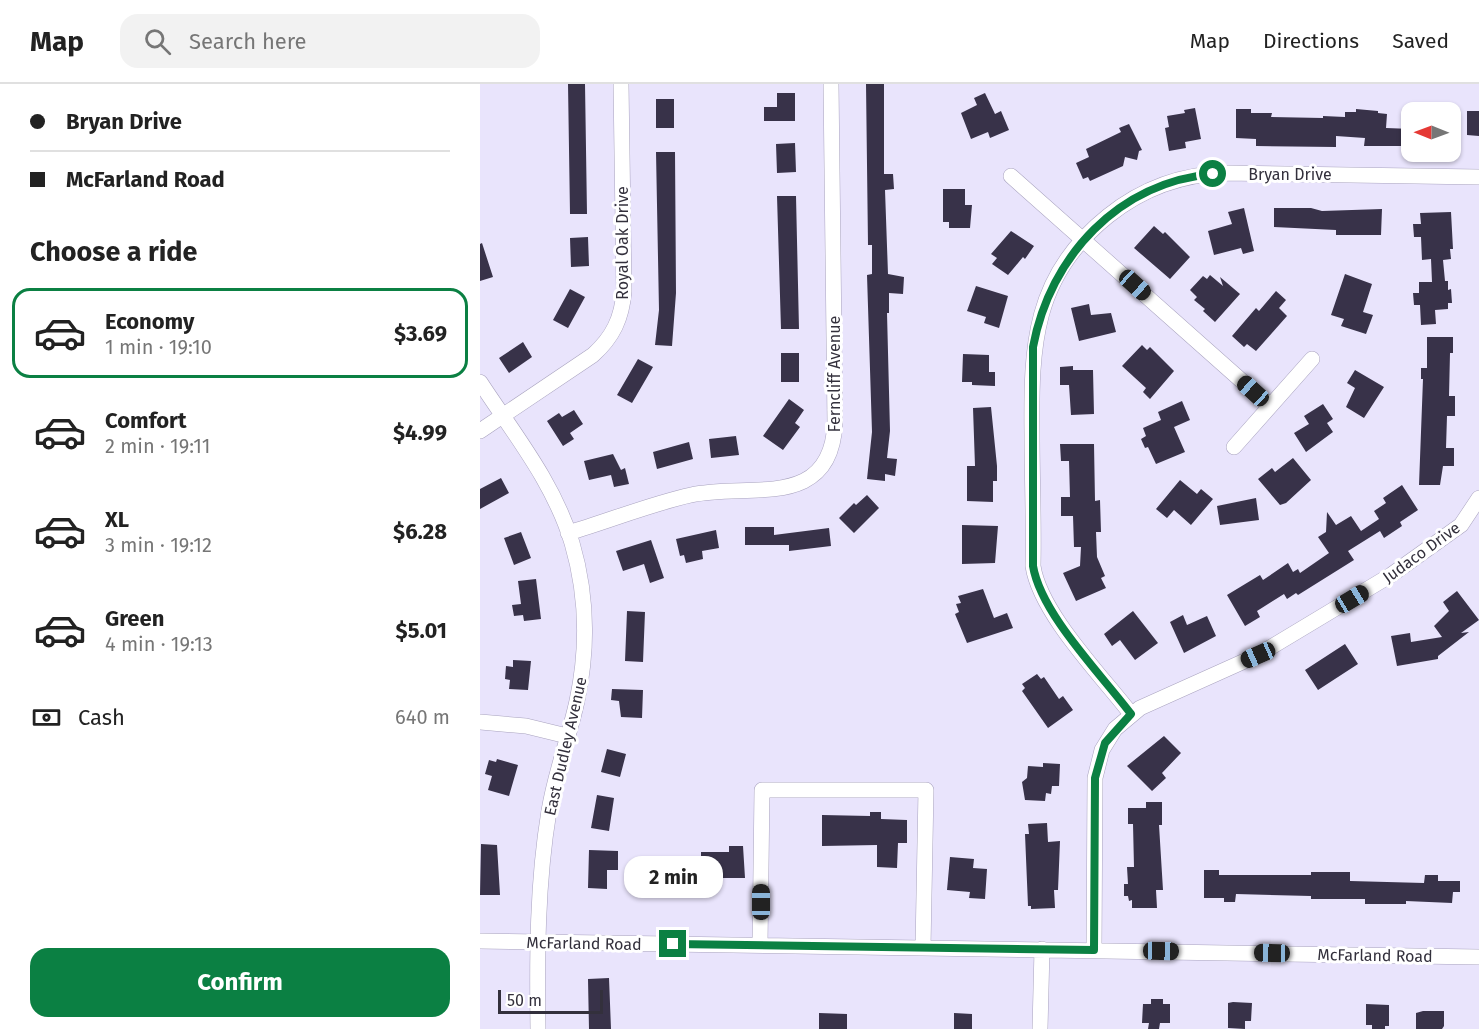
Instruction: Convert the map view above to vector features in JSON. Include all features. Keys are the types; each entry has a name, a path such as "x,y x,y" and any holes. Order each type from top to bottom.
{"street":[{"name":"Royal Oak Drive","path":"480,431 593,355 608,341 620,317 624,291 621,84"},
{"name":"Ferncliff Avenue","path":"568,533 693,495 787,488 811,476 827,455 833,443 836,423 831,84"},
{"name":"Bryan Drive","path":"1131,714 1053,614 1042,595 1033,566 1033,347 1040,314 1050,290 1067,261 1102,221 1127,201 1162,184 1194,176 1238,173 1479,177"},
{"path":"1011,176 1270,406"},
{"path":"1234,447 1312,359"},
{"name":"East Dudley Avenue","path":"480,382 547,483 568,533 581,585 585,637 581,676 548,813 537,942 538,1029"},
{"name":"Judaco Drive","path":"1094,950 1095,778 1105,743 1131,714 1150,702 1258,655 1372,587 1456,530 1470,514 1479,498"},
{"path":"480,722 514,724 567,736"},
{"path":"760,945 762,790 926,790 923,947"},
{"name":"McFarland Road","path":"480,941 1479,957"},
{"path":"1040,1029 1042,949"}],"building":[{"path":"568,84 585,84 587,214 570,214"},
{"path":"866,84 884,84 884,174 893,174 894,189 885,190 888,274 904,277 903,294 889,293 889,313 887,313 890,431 887,458 897,459 895,476 885,474 885,481 867,479 872,432 867,275 872,274 872,245 868,245"},
{"path":"777,93 795,93 795,121 764,121 764,107 777,107"},
{"path":"985,93 995,114 1001,111 1009,130 990,138 988,132 971,139 961,113 977,105 974,98"},
{"path":"656,99 674,99 674,128 656,128"},
{"path":"1195,108 1201,139 1185,142 1186,148 1169,151 1165,128 1169,127 1167,116 1185,113 1184,110"},
{"path":"1236,109 1251,109 1251,113 1272,113 1271,117 1323,118 1323,116 1345,117 1345,112 1356,112 1356,109 1378,111 1378,113 1387,114 1386,128 1401,129 1401,146 1364,146 1365,138 1336,136 1336,147 1256,146 1256,139 1236,138"},
{"path":"1467,111 1479,111 1479,136 1467,135"},
{"path":"1129,124 1142,150 1139,151 1137,160 1125,157 1123,166 1090,181 1088,177 1083,179 1076,163 1089,157 1086,149 1121,132 1119,128"},
{"path":"795,143 796,172 777,173 776,144"},
{"path":"656,152 675,152 676,293 672,346 655,345 659,310"},
{"path":"943,189 965,189 965,205 972,205 970,228 949,228 949,222 943,222"},
{"path":"777,196 796,196 799,329 781,329"},
{"path":"1244,208 1254,251 1243,254 1241,248 1214,255 1208,231 1232,224 1228,212"},
{"path":"1274,208 1311,208 1322,211 1382,209 1381,235 1336,235 1336,230 1274,227"},
{"path":"1451,212 1453,249 1450,249 1451,259 1443,260 1445,281 1448,281 1448,290 1451,289 1452,303 1448,303 1448,309 1435,310 1436,324 1421,325 1420,305 1414,305 1413,293 1419,293 1419,282 1432,282 1431,259 1422,260 1421,237 1414,237 1413,224 1421,224 1420,213"},
{"path":"1154,226 1163,234 1165,232 1190,257 1170,279 1134,248"},
{"path":"1011,231 1034,246 1025,259 1023,257 1008,275 992,264 997,258 991,254"},
{"path":"588,237 589,266 571,267 570,238"},
{"path":"482,243 493,277 480,281 480,244"},
{"path":"1345,274 1372,284 1363,312 1373,315 1366,334 1341,326 1344,319 1331,315"},
{"path":"1210,275 1223,286 1220,277 1240,294 1215,322 1194,300 1197,297 1190,290 1203,276 1207,279"},
{"path":"976,286 1008,296 999,328 984,323 986,317 967,311"},
{"path":"570,289 585,297 568,328 553,320"},
{"path":"1276,291 1286,300 1279,308 1287,316 1256,351 1247,344 1244,347 1232,336 1256,308 1259,311"},
{"path":"1089,304 1091,315 1111,313 1116,332 1079,341 1071,308"},
{"path":"1427,337 1453,337 1453,353 1450,353 1449,396 1455,396 1455,416 1447,416 1446,448 1454,448 1454,466 1443,466 1440,485 1419,485 1423,379 1421,379 1421,368 1427,368"},
{"path":"523,342 532,357 509,373 499,358"},
{"path":"1142,345 1147,350 1150,347 1174,371 1150,399 1143,392 1146,388 1122,366"},
{"path":"781,353 799,353 799,382 781,382"},
{"path":"963,354 989,355 989,372 995,372 995,386 962,382"},
{"path":"638,359 653,367 632,403 617,395"},
{"path":"1073,366 1073,370 1093,370 1094,414 1071,415 1069,385 1060,385 1060,367"},
{"path":"1355,370 1384,387 1364,418 1346,407 1355,388 1347,383"},
{"path":"789,399 804,410 795,423 800,427 783,450 763,436"},
{"path":"1182,401 1190,420 1174,427 1185,452 1156,464 1148,447 1145,448 1141,439 1146,436 1143,428 1161,420 1158,412"},
{"path":"1323,404 1333,419 1327,423 1333,432 1306,452 1294,433 1309,424 1304,416"},
{"path":"991,407 997,466 997,481 993,481 993,502 967,501 967,466 975,466 973,408"},
{"path":"574,410 583,424 570,433 574,439 563,446 547,421 559,413 562,417"},
{"path":"736,436 739,455 711,458 709,439"},
{"path":"689,442 693,459 657,469 653,452"},
{"path":"1060,444 1094,444 1095,501 1100,500 1101,532 1096,532 1097,557 1105,576 1101,578 1106,588 1076,601 1063,573 1080,566 1081,547 1074,547 1073,516 1061,516 1061,497 1070,497 1069,461 1061,461"},
{"path":"613,454 621,470 625,468 629,484 614,487 611,475 589,480 584,461"},
{"path":"1293,458 1311,480 1286,503 1280,505 1258,479 1272,468 1275,472"},
{"path":"501,478 509,493 480,509 480,489"},
{"path":"1180,480 1197,494 1201,489 1213,499 1191,525 1174,510 1167,518 1156,509"},
{"path":"1402,485 1418,510 1400,522 1402,526 1384,538 1380,531 1348,551 1354,560 1298,595 1296,593 1287,599 1284,594 1257,611 1260,617 1245,626 1227,595 1260,575 1263,580 1288,563 1293,572 1298,569 1300,573 1329,553 1318,537 1326,532 1327,512 1336,525 1351,516 1361,531 1379,519 1374,511 1386,503 1383,498"},
{"path":"867,495 879,508 854,533 839,518 854,503 856,505"},
{"path":"1256,498 1259,520 1220,525 1217,506"},
{"path":"962,525 998,526 995,563 962,564"},
{"path":"745,527 774,527 774,535 829,528 831,546 789,551 789,545 745,545"},
{"path":"716,530 719,548 702,551 703,559 686,563 684,555 680,556 676,539"},
{"path":"521,532 531,558 514,565 504,538"},
{"path":"651,540 664,578 650,583 644,564 623,571 616,551"},
{"path":"536,579 541,619 524,621 523,615 514,616 512,605 521,604 518,581"},
{"path":"983,589 994,618 1007,613 1013,628 967,643 955,614 959,612 956,604 961,603 958,596"},
{"path":"1457,591 1479,620 1461,633 1469,632 1438,656 1438,659 1397,666 1391,636 1410,633 1411,642 1442,637 1434,626 1449,611 1443,602"},
{"path":"627,611 645,612 643,662 625,661"},
{"path":"1133,611 1158,643 1135,660 1120,640 1112,646 1104,634"},
{"path":"1183,615 1187,625 1207,616 1216,636 1184,653 1170,622"},
{"path":"1345,644 1358,664 1318,690 1305,670"},
{"path":"513,660 531,661 528,690 509,689 510,680 505,679 506,666 513,667"},
{"path":"1037,674 1041,679 1044,677 1059,699 1063,696 1073,710 1048,728 1022,691 1025,688 1022,684"},
{"path":"612,689 643,690 642,718 621,717 619,701 611,700"},
{"path":"1164,736 1181,753 1162,773 1166,778 1152,791 1127,766"},
{"path":"607,749 626,754 620,777 601,772"},
{"path":"497,759 518,765 509,796 488,790 492,776 485,774 489,760 496,762"},
{"path":"1043,763 1060,764 1059,786 1052,786 1051,794 1046,793 1045,801 1025,800 1022,782 1027,778 1028,766 1043,767"},
{"path":"597,795 614,798 609,831 591,828"},
{"path":"1146,802 1162,802 1162,825 1159,825 1163,890 1156,890 1157,908 1132,908 1132,900 1129,901 1128,896 1124,896 1124,884 1128,884 1127,867 1134,867 1133,824 1128,824 1128,808 1146,808"},
{"path":"870,812 881,812 881,819 907,820 907,843 898,843 897,868 877,867 877,845 822,846 822,815 870,816"},
{"path":"1047,823 1048,842 1060,841 1058,890 1054,890 1055,908 1031,909 1031,906 1028,906 1025,834 1029,834 1028,824"},
{"path":"481,844 497,845 500,895 480,895"},
{"path":"729,846 743,846 745,878 723,878 722,871 701,871 701,852 729,852"},
{"path":"589,850 618,851 618,870 607,870 607,889 588,888"},
{"path":"950,857 974,859 973,868 987,869 985,899 969,898 970,892 947,890"},
{"path":"1204,870 1219,870 1219,875 1311,875 1311,872 1350,872 1350,881 1424,883 1425,875 1438,875 1438,881 1460,881 1460,892 1453,892 1452,903 1406,901 1406,904 1365,904 1365,899 1311,899 1311,896 1236,894 1235,902 1224,902 1224,898 1204,898"},
{"path":"637,877 660,878 659,897 636,896"},
{"path":"609,978 611,1029 589,1029 588,979"},
{"path":"1151,999 1163,999 1163,1004 1170,1004 1170,1023 1160,1023 1159,1029 1148,1029 1149,1023 1142,1023 1143,1004 1151,1004"},
{"path":"1228,1003 1252,1003 1251,1021 1245,1021 1245,1029 1228,1028"},
{"path":"1366,1004 1389,1005 1389,1026 1385,1026 1385,1029 1372,1029 1372,1025 1366,1025"},
{"path":"1444,1011 1442,1029 1416,1029 1416,1013"},
{"path":"819,1013 847,1014 847,1029 819,1029"},
{"path":"954,1013 972,1014 972,1029 954,1029"}],"route":[{"path":"673,944 1094,950 1095,778 1105,743 1115,729 1131,714 1053,614 1037,583 1033,566 1031,373 1033,347 1040,314 1050,290 1067,261 1102,221 1127,201 1144,192 1182,178 1213,174"}]}
